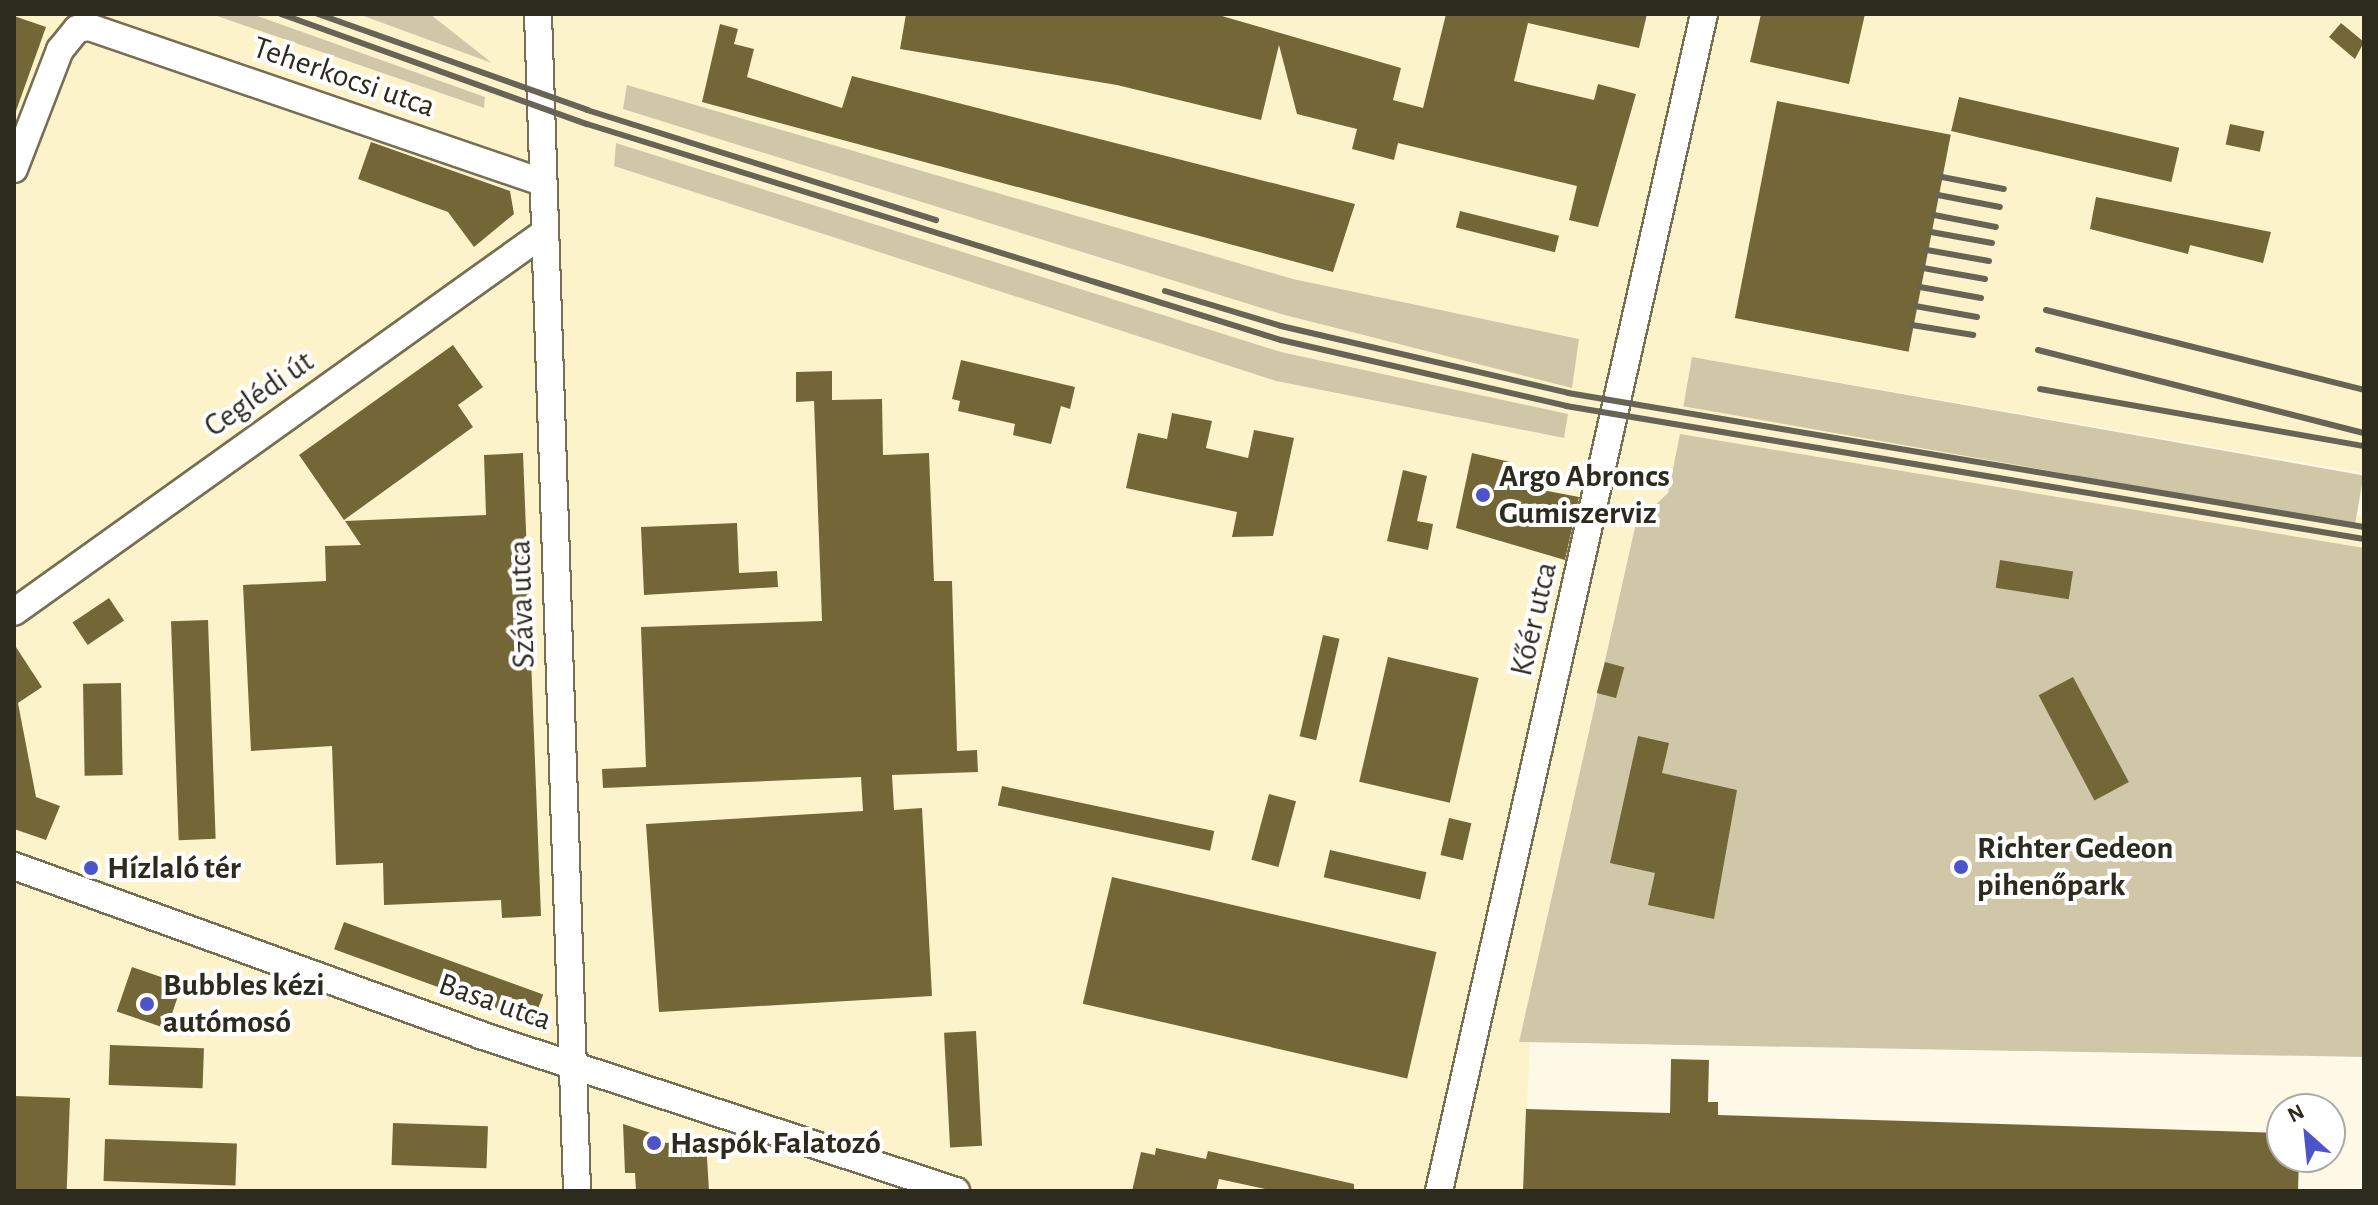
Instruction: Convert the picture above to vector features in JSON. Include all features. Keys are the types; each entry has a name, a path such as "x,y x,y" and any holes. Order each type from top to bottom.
{"street":[{"name":"Száva utca","path":"538,14 577,1191"},
{"name":"Kőér utca","path":"1439,1191 1704,14"},
{"name":"Teherkocsi utca","path":"14,169 60,50 77,29 97,28 543,182"},
{"name":"Ceglédi út","path":"14,612 544,233"},
{"name":"Basa utca","path":"14,866 572,1064 956,1191"}],"shaded area":[{"path":"14,14 211,14 483,108 485,97 252,14 358,14 489,61 430,14 2364,14 2364,473 1692,357 1684,405 2364,517 2364,548 1680,434 1668,493 1636,523 1519,1041 1530,1042 1523,1191 14,1191","holes":["628,86 1293,279 1579,339 1571,388 1094,257","616,143 1281,352 1567,414 1564,438 1276,381 614,166"]},
{"path":"211,14 252,14 485,97 484,108"},
{"path":"358,14 430,14 492,63"},
{"path":"627,85 1293,279 1579,339 1572,388 1281,314 623,109"},
{"path":"616,143 1281,352 1568,414 1564,438 1276,381 614,166"},
{"path":"1692,357 2364,475 2355,525 1683,406"},
{"name":"Richter Gedeon pihenőpark","path":"1680,434 2364,548 2364,1057 1519,1042 1636,523 1668,493"}],"building":[{"path":"906,14 1215,14 1401,68 1393,100 1423,108 1446,14 1647,14 1639,48 1528,23 1514,81 1594,100 1598,84 1636,94 1598,227 1569,220 1577,186 1398,143 1394,160 1352,149 1357,129 1297,114 1279,45 1261,120 1117,85 900,49"},
{"path":"1761,14 1865,14 1849,84 1750,62"},
{"path":"14,16 46,27 16,111 14,110"},
{"path":"2341,23 2364,42 2355,59 2329,37"},
{"path":"720,24 738,29 734,44 754,49 747,77 842,108 852,76 1355,204 1333,272 702,102"},
{"path":"1959,97 2179,148 2171,182 1951,131"},
{"path":"1777,101 1951,135 1909,352 1735,318"},
{"path":"2230,124 2264,131 2260,152 2226,145"},
{"path":"371,142 510,191 514,214 474,247 448,212 358,179"},
{"path":"2096,197 2271,232 2263,263 2190,245 2188,254 2090,229"},
{"path":"1460,211 1559,236 1555,252 1456,227"},
{"path":"453,345 483,387 458,405 473,427 344,520 299,455"},
{"path":"961,360 1075,387 1070,409 1061,406 1051,444 1013,435 1015,424 958,411 960,401 952,399"},
{"path":"832,371 832,400 882,399 883,455 929,453 934,581 952,581 957,751 977,750 978,772 892,775 894,810 922,808 932,996 659,1012 646,824 863,811 861,777 603,788 602,769 646,767 641,627 822,621 814,401 796,402 796,372"},
{"path":"1172,413 1212,421 1206,448 1248,458 1254,430 1294,438 1273,536 1232,537 1237,512 1126,488 1138,433 1167,439"},
{"path":"523,453 541,916 502,918 501,900 384,905 383,863 336,865 332,746 251,751 243,585 326,581 325,546 361,545 345,521 486,515 484,455"},
{"path":"1472,453 1510,462 1506,483 1579,497 1565,560 1456,528"},
{"path":"1403,470 1427,476 1417,521 1433,524 1428,550 1387,541"},
{"path":"737,523 739,573 777,571 778,587 644,595 641,527"},
{"path":"2000,560 2073,572 2069,599 1996,588"},
{"path":"109,598 124,620 88,645 73,623"},
{"path":"208,620 216,839 179,840 171,621"},
{"path":"1323,635 1340,639 1316,740 1300,736"},
{"path":"14,644 42,687 18,703 36,797 60,806 46,840 14,829"},
{"path":"1388,657 1479,678 1450,803 1359,782"},
{"path":"1605,662 1624,667 1616,698 1597,693"},
{"path":"2073,677 2129,782 2094,800 2039,695"},
{"path":"121,683 123,775 85,776 83,684"},
{"path":"1638,736 1669,743 1662,773 1737,790 1714,919 1648,905 1655,873 1610,863"},
{"path":"1002,786 1214,831 1210,851 998,806"},
{"path":"1269,794 1296,801 1278,867 1251,860"},
{"path":"1449,818 1471,823 1463,860 1440,855"},
{"path":"1330,850 1426,872 1420,900 1324,877"},
{"path":"1112,877 1436,952 1407,1079 1083,1004"},
{"path":"344,922 543,995 533,1022 334,949"},
{"name":"Bubbles kézi autómosó","path":"132,967 182,984 167,1029 117,1011"},
{"path":"976,1031 982,1146 950,1148 944,1033"},
{"path":"110,1045 204,1048 203,1088 109,1085"},
{"path":"1671,1059 1709,1060 1708,1102 1718,1102 1718,1115 2266,1132 2266,1173 2299,1173 2298,1191 1523,1191 1526,1109 1670,1113"},
{"path":"14,1096 70,1098 67,1191 14,1191"},
{"path":"393,1123 488,1126 486,1168 392,1165"},
{"path":"623,1124 663,1137 663,1143 706,1141 709,1191 636,1191 635,1173 625,1173"},
{"path":"105,1139 237,1144 235,1186 104,1181"},
{"path":"1156,1148 1206,1159 1208,1151 1354,1184 1354,1191 1274,1191 1219,1179 1216,1191 1132,1191 1141,1152 1155,1155"}],"railway":[{"path":"281,14 587,124 1281,340 1566,406 2364,539"},
{"path":"318,14 587,110 936,220"},
{"path":"1942,177 2004,189"},
{"path":"1938,195 2000,207"},
{"path":"1934,215 1996,227"},
{"path":"1931,232 1992,243"},
{"path":"1927,250 1989,261"},
{"path":"1923,268 1985,279"},
{"path":"1920,287 1981,298"},
{"path":"1165,291 1281,326 1568,393 2364,527"},
{"path":"1915,306 1977,317"},
{"path":"2046,310 2364,390"},
{"path":"1912,325 1973,335"},
{"path":"2038,350 2364,433"},
{"path":"2040,389 2364,446"}],"place":[{"name":"Argo Abroncs Gumiszerviz","path":"1483,495"},
{"name":"Richter Gedeon pihenőpark","path":"1961,867"},
{"name":"Hízlaló tér","path":"91,868"},
{"name":"Bubbles kézi autómosó","path":"147,1004"},
{"name":"Haspók Falatozó","path":"654,1143"}]}
